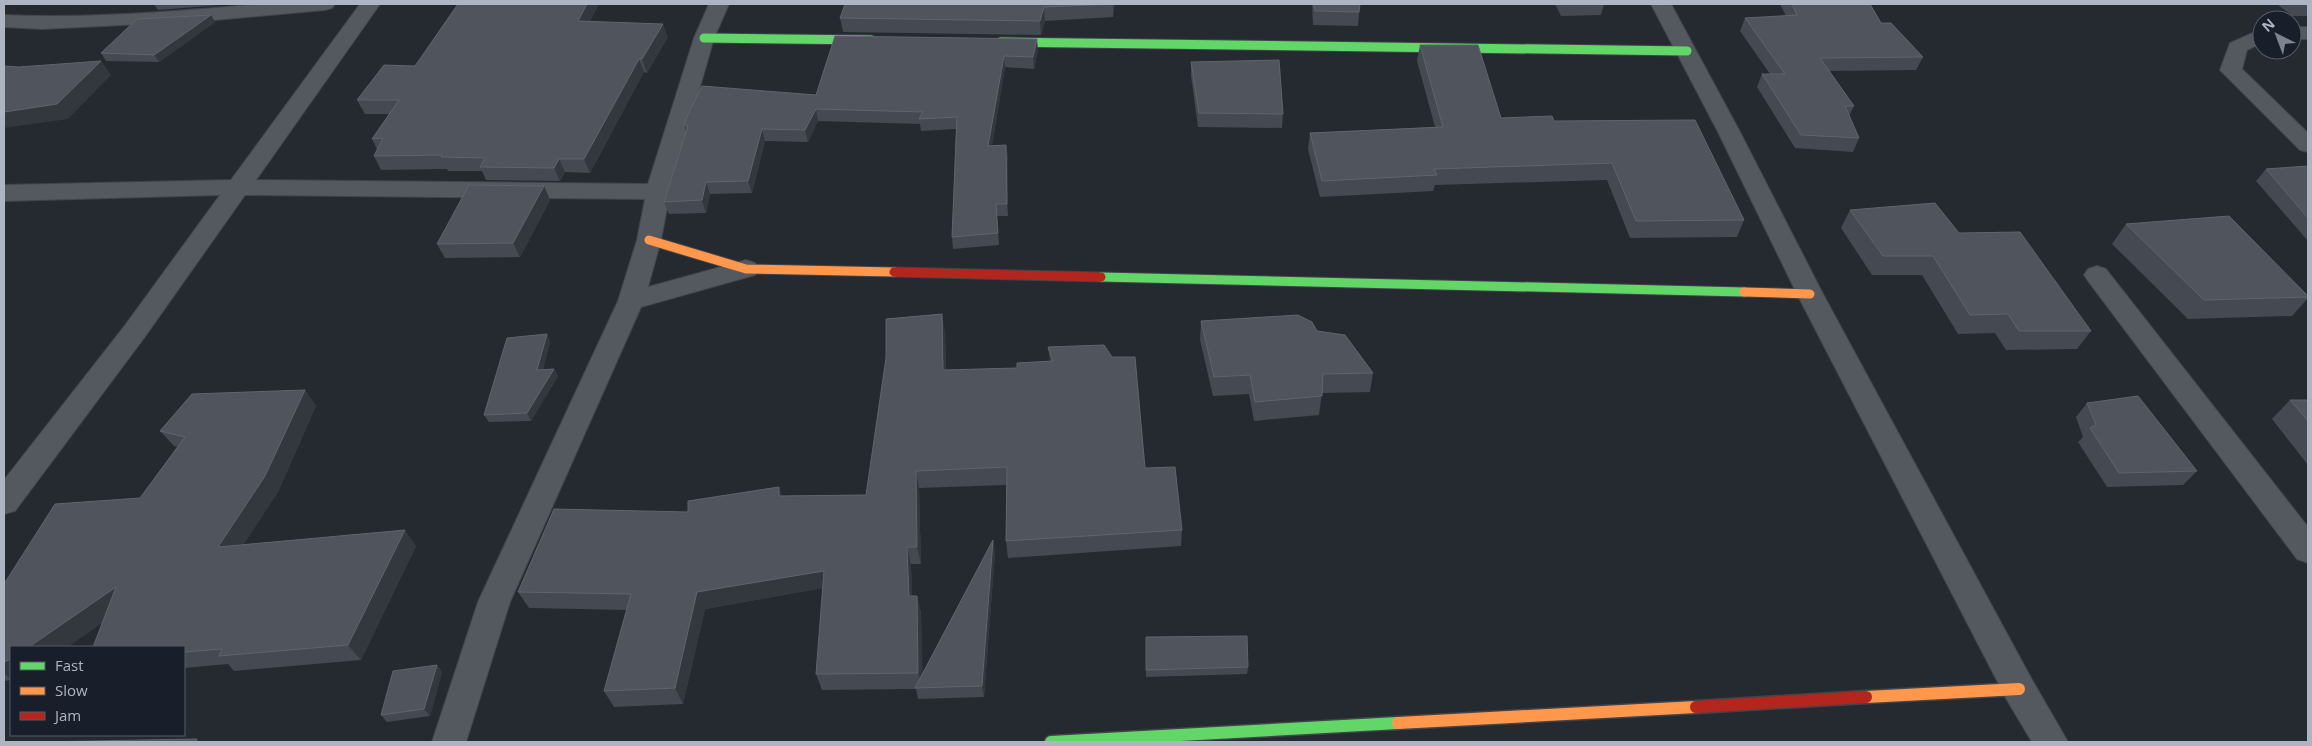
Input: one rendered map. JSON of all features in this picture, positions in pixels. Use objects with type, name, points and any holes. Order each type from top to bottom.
[{"type":"street","points":[[4,20],[52,23],[204,14],[325,4]]},
{"type":"street","points":[[4,502],[136,331],[370,4]]},
{"type":"street","points":[[449,742],[494,602],[631,301],[649,240],[658,192],[704,38],[719,4]]},
{"type":"street","points":[[1661,4],[1687,51],[1810,294],[2019,689],[2051,742]]},
{"type":"street","points":[[704,38],[882,40]]},
{"type":"street","points":[[2252,40],[2237,47],[2231,70],[2308,145]]},
{"type":"street","points":[[992,42],[1687,51]]},
{"type":"street","points":[[4,193],[239,187],[658,192]]},
{"type":"street","points":[[649,240],[746,270],[1810,294]]},
{"type":"street","points":[[631,301],[746,270]]},
{"type":"street","points":[[2097,275],[2308,550]]},
{"type":"street","points":[[1052,742],[2019,689]]},
{"type":"building","points":[[458,4],[587,4],[578,21],[663,24],[642,59],[639,59],[584,159],[559,159],[554,168],[480,167],[485,158],[441,157],[442,155],[374,156],[383,138],[372,139],[399,100],[357,100],[384,65],[415,66]]},
{"type":"building","points":[[845,4],[1113,4],[1044,7],[1040,21],[840,18]]},
{"type":"building","points":[[1314,4],[1360,4],[1359,12],[1315,11]]},
{"type":"building","points":[[1792,4],[1870,4],[1881,23],[1891,23],[1923,57],[1820,58],[1854,106],[1845,106],[1859,138],[1801,135],[1762,74],[1785,74],[1745,18],[1797,15]]},
{"type":"building","points":[[211,15],[154,55],[101,53],[137,19]]},
{"type":"building","points":[[835,36],[1037,39],[1033,57],[1004,56],[988,146],[1006,145],[1007,204],[996,204],[998,233],[952,237],[957,117],[919,119],[923,112],[816,109],[805,130],[762,129],[748,181],[706,182],[702,200],[664,202],[688,126],[684,125],[685,121],[702,86],[816,95]]},
{"type":"building","points":[[1420,45],[1478,45],[1501,118],[1552,116],[1554,121],[1695,120],[1744,220],[1636,221],[1612,163],[1434,169],[1437,175],[1322,181],[1310,133],[1443,127]]},
{"type":"building","points":[[1279,60],[1283,114],[1199,113],[1191,62]]},
{"type":"building","points":[[101,61],[57,104],[4,112],[4,66],[19,67]]},
{"type":"building","points":[[2308,166],[2308,218],[2266,169]]},
{"type":"building","points":[[469,185],[544,186],[513,243],[437,244]]},
{"type":"building","points":[[1935,203],[1959,233],[2020,232],[2091,331],[2019,331],[2008,314],[1970,315],[1933,256],[1883,256],[1850,210]]},
{"type":"building","points":[[2229,216],[2308,297],[2204,300],[2126,224]]},
{"type":"building","points":[[942,314],[943,370],[1017,368],[1017,363],[1053,361],[1048,347],[1104,345],[1112,357],[1135,357],[1145,468],[1175,467],[1182,530],[1006,541],[1007,467],[916,471],[917,547],[907,547],[909,596],[917,596],[918,673],[816,674],[824,571],[697,592],[675,688],[604,691],[631,594],[518,592],[554,509],[688,512],[688,501],[779,487],[779,496],[866,495],[886,358],[886,319]]},
{"type":"building","points":[[1298,315],[1312,322],[1317,331],[1345,335],[1373,373],[1323,374],[1322,396],[1255,402],[1250,375],[1214,377],[1201,321]]},
{"type":"building","points":[[547,334],[537,370],[554,369],[527,413],[484,415],[507,338]]},
{"type":"building","points":[[305,390],[265,476],[218,547],[405,530],[348,645],[219,656],[222,649],[185,652],[185,646],[93,646],[116,587],[30,646],[10,646],[10,659],[4,662],[4,584],[55,504],[140,498],[185,437],[160,431],[192,394]]},
{"type":"building","points":[[2138,396],[2197,471],[2119,473],[2090,428],[2096,425],[2087,403]]},
{"type":"building","points":[[2290,400],[2308,400],[2308,421]]},
{"type":"building","points":[[993,540],[982,686],[915,688]]},
{"type":"building","points":[[1247,636],[1248,667],[1146,670],[1146,637]]},
{"type":"building","points":[[437,665],[424,709],[381,715],[393,671]]},
{"type":"building","points":[[197,739],[195,742],[38,742]]},
{"type":"traffic: fast","points":[[704,38],[871,40]]},
{"type":"traffic: fast","points":[[1001,42],[1687,51]]},
{"type":"traffic: fast","points":[[1101,277],[1744,292]]},
{"type":"traffic: fast","points":[[1051,742],[1398,723]]},
{"type":"traffic: slow","points":[[649,240],[746,269],[894,272]]},
{"type":"traffic: slow","points":[[1744,292],[1810,294]]},
{"type":"traffic: slow","points":[[1866,697],[2019,689]]},
{"type":"traffic: slow","points":[[1398,723],[1696,707]]},
{"type":"traffic: jam","points":[[894,272],[1101,277]]},
{"type":"traffic: jam","points":[[1696,707],[1866,697]]}]
